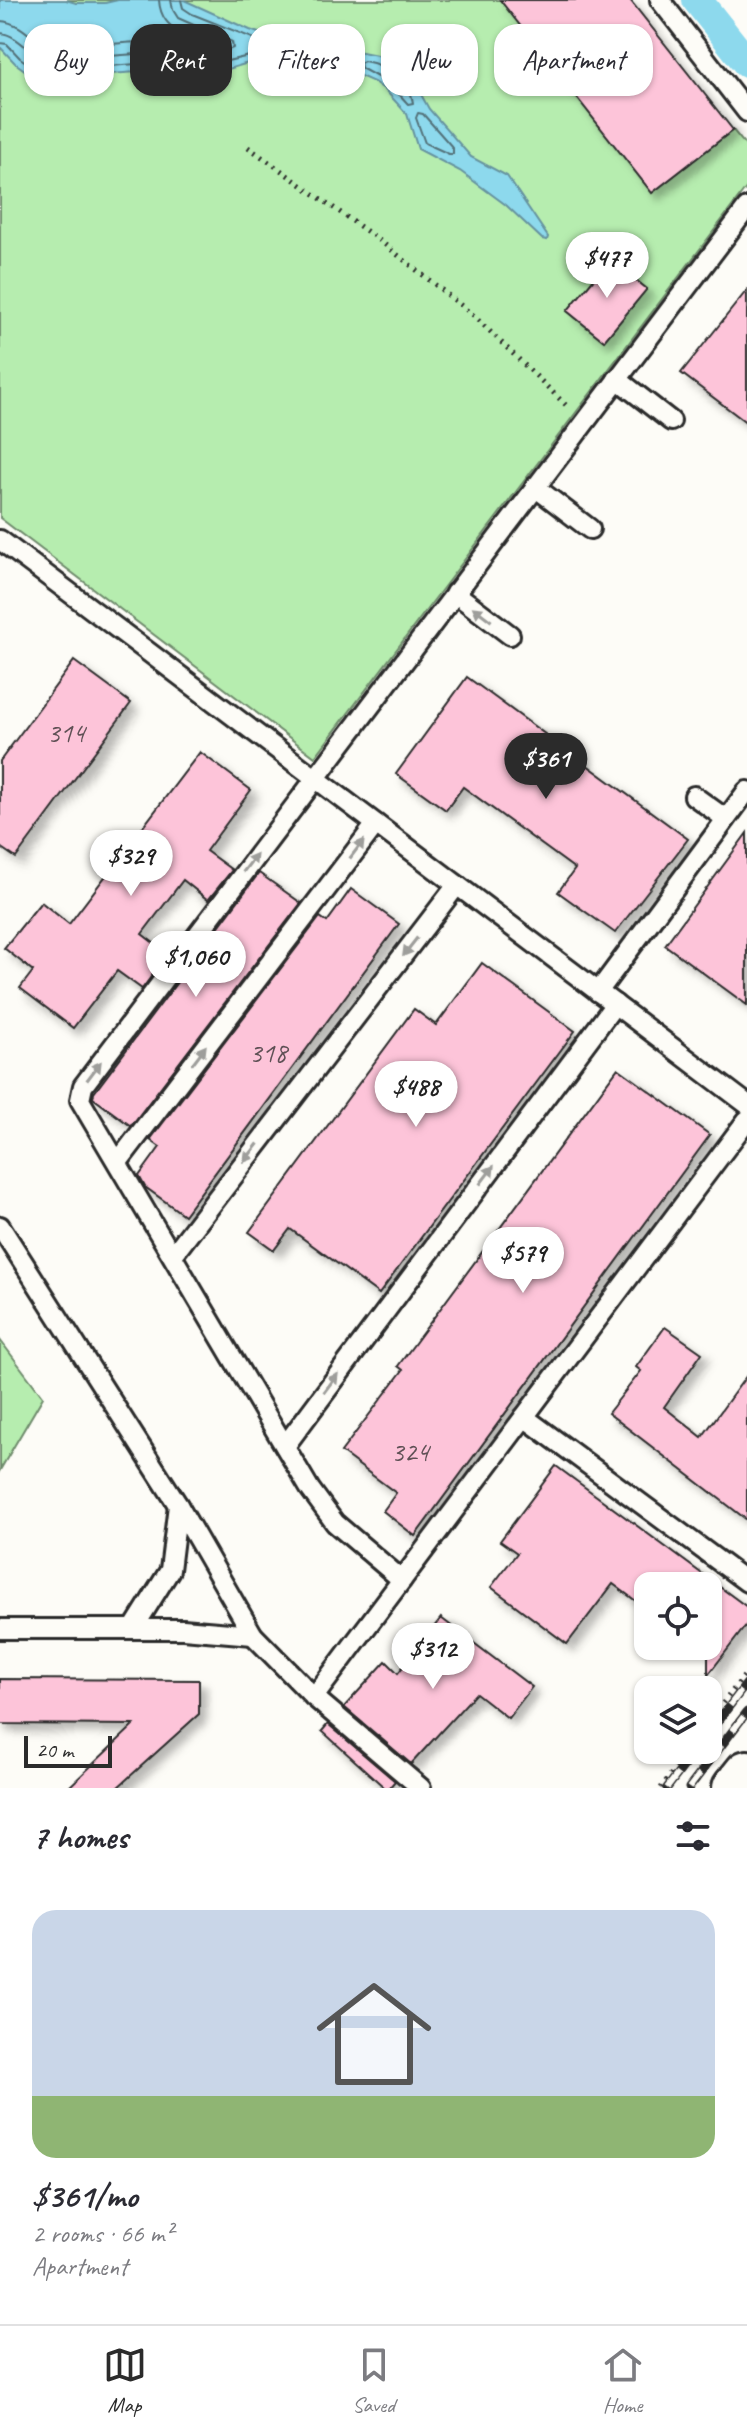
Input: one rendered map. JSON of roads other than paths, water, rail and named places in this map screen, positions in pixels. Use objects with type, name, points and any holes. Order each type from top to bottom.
[{"type":"main road","points":[[735,1788],[747,1773]]},
{"type":"lane","points":[[660,0],[747,112]]},
{"type":"lane","points":[[402,1580],[327,1514],[80,1100],[83,1086],[747,208]]},
{"type":"lane","points":[[617,379],[671,421]]},
{"type":"lane","points":[[535,487],[590,529]]},
{"type":"lane","points":[[0,540],[747,1104]]},
{"type":"lane","points":[[455,593],[510,635]]},
{"type":"lane","points":[[598,992],[747,791]]},
{"type":"lane","points":[[694,796],[726,819]]},
{"type":"lane","points":[[118,1162],[376,824]]},
{"type":"lane","points":[[173,1255],[457,885]]},
{"type":"lane","points":[[285,1446],[615,1004]]},
{"type":"lane","points":[[314,1697],[747,1120]]},
{"type":"lane","points":[[0,1226],[178,1505],[253,1635],[314,1697],[421,1788]]},
{"type":"lane","points":[[524,1417],[747,1582]]},
{"type":"lane","points":[[133,1629],[170,1570],[178,1505]]},
{"type":"lane","points":[[0,1629],[183,1629],[253,1635]]},
{"type":"water","points":[[0,0],[105,3],[118,0],[184,0],[248,29],[248,63],[232,68],[232,24],[130,24],[130,73],[114,74],[114,24],[24,24],[24,69],[0,47]]},
{"type":"water","points":[[365,53],[381,56],[381,87],[365,78]]},
{"type":"water","points":[[390,96],[422,96],[429,109],[471,157],[507,176],[548,237],[547,240],[460,171],[418,149],[407,114]]},
{"type":"waterway","points":[[697,0],[747,63]]},
{"type":"railway","points":[[722,1716],[747,1683]]},
{"type":"railway","points":[[689,1788],[747,1712]]},
{"type":"railway","points":[[667,1788],[685,1764]]}]
